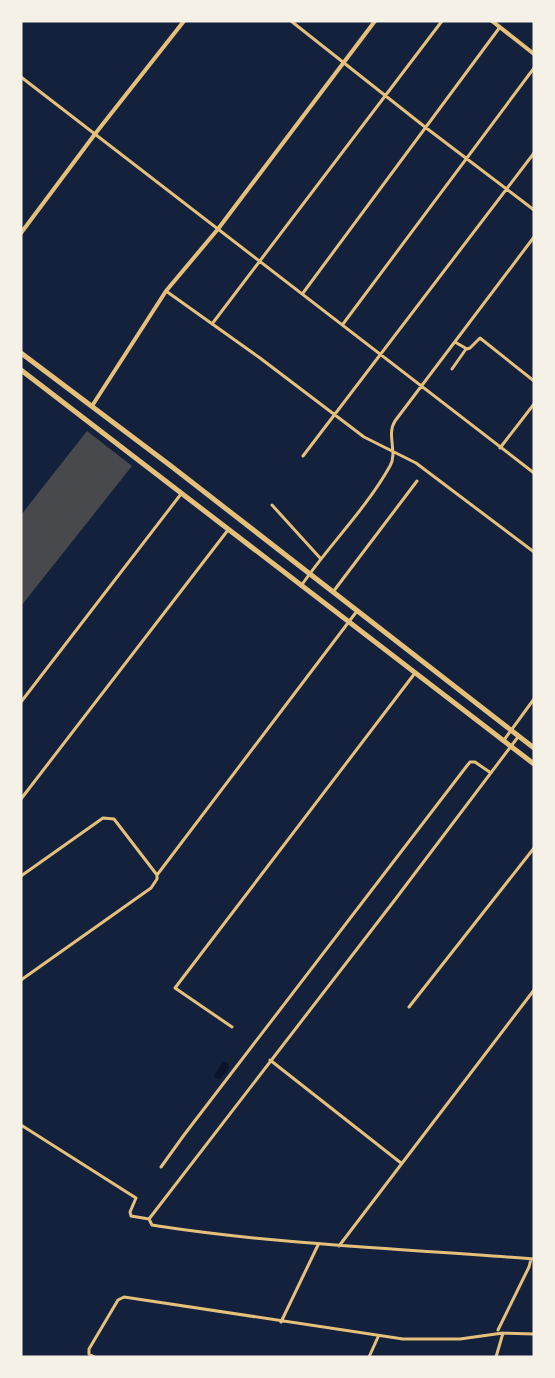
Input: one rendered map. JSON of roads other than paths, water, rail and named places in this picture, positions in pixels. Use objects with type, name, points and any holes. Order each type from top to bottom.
[{"type":"highway","points":[[21,353],[534,748]]},
{"type":"highway","points":[[21,370],[534,764]]},
{"type":"street","points":[[21,233],[184,21]]},
{"type":"street","points":[[291,21],[534,210]]},
{"type":"street","points":[[91,406],[166,291],[218,229],[375,21]]},
{"type":"street","points":[[212,324],[442,21]]},
{"type":"street","points":[[492,21],[534,54]]},
{"type":"street","points":[[303,293],[500,27]]},
{"type":"street","points":[[342,324],[534,68]]},
{"type":"street","points":[[21,77],[534,473]]},
{"type":"street","points":[[303,456],[534,153]]},
{"type":"street","points":[[301,586],[391,465],[392,426],[534,237]]},
{"type":"street","points":[[166,291],[296,384],[369,440],[416,463],[534,552]]},
{"type":"street","points":[[452,369],[467,349],[480,338],[534,381]]},
{"type":"street","points":[[455,342],[467,349]]},
{"type":"street","points":[[500,448],[534,404]]},
{"type":"street","points":[[333,592],[417,481]]},
{"type":"street","points":[[21,702],[182,492]]},
{"type":"street","points":[[272,505],[321,559]]},
{"type":"street","points":[[21,799],[229,529]]},
{"type":"street","points":[[21,980],[151,888],[157,875],[357,611]]},
{"type":"street","points":[[232,1027],[175,988],[415,673]]},
{"type":"street","points":[[504,740],[534,699]]},
{"type":"street","points":[[149,1219],[518,737]]},
{"type":"street","points":[[161,1167],[470,762],[475,762],[491,773]]},
{"type":"street","points":[[21,876],[103,818],[108,817],[114,819],[157,875]]},
{"type":"street","points":[[409,1007],[534,848]]},
{"type":"street","points":[[338,1247],[534,990]]},
{"type":"street","points":[[270,1060],[401,1163]]},
{"type":"street","points":[[21,1125],[136,1198],[130,1212],[131,1216],[149,1219],[158,1227],[338,1247],[532,1259],[498,1330]]},
{"type":"street","points":[[281,1322],[318,1244]]},
{"type":"street","points":[[94,1357],[89,1354],[89,1349],[118,1300],[124,1297],[378,1337],[460,1339],[503,1333],[534,1334]]},
{"type":"street","points":[[496,1357],[503,1333]]},
{"type":"street","points":[[369,1357],[378,1337]]},
{"type":"water","points":[[223,1061],[228,1063],[229,1068],[220,1079],[217,1079],[214,1076]]}]
